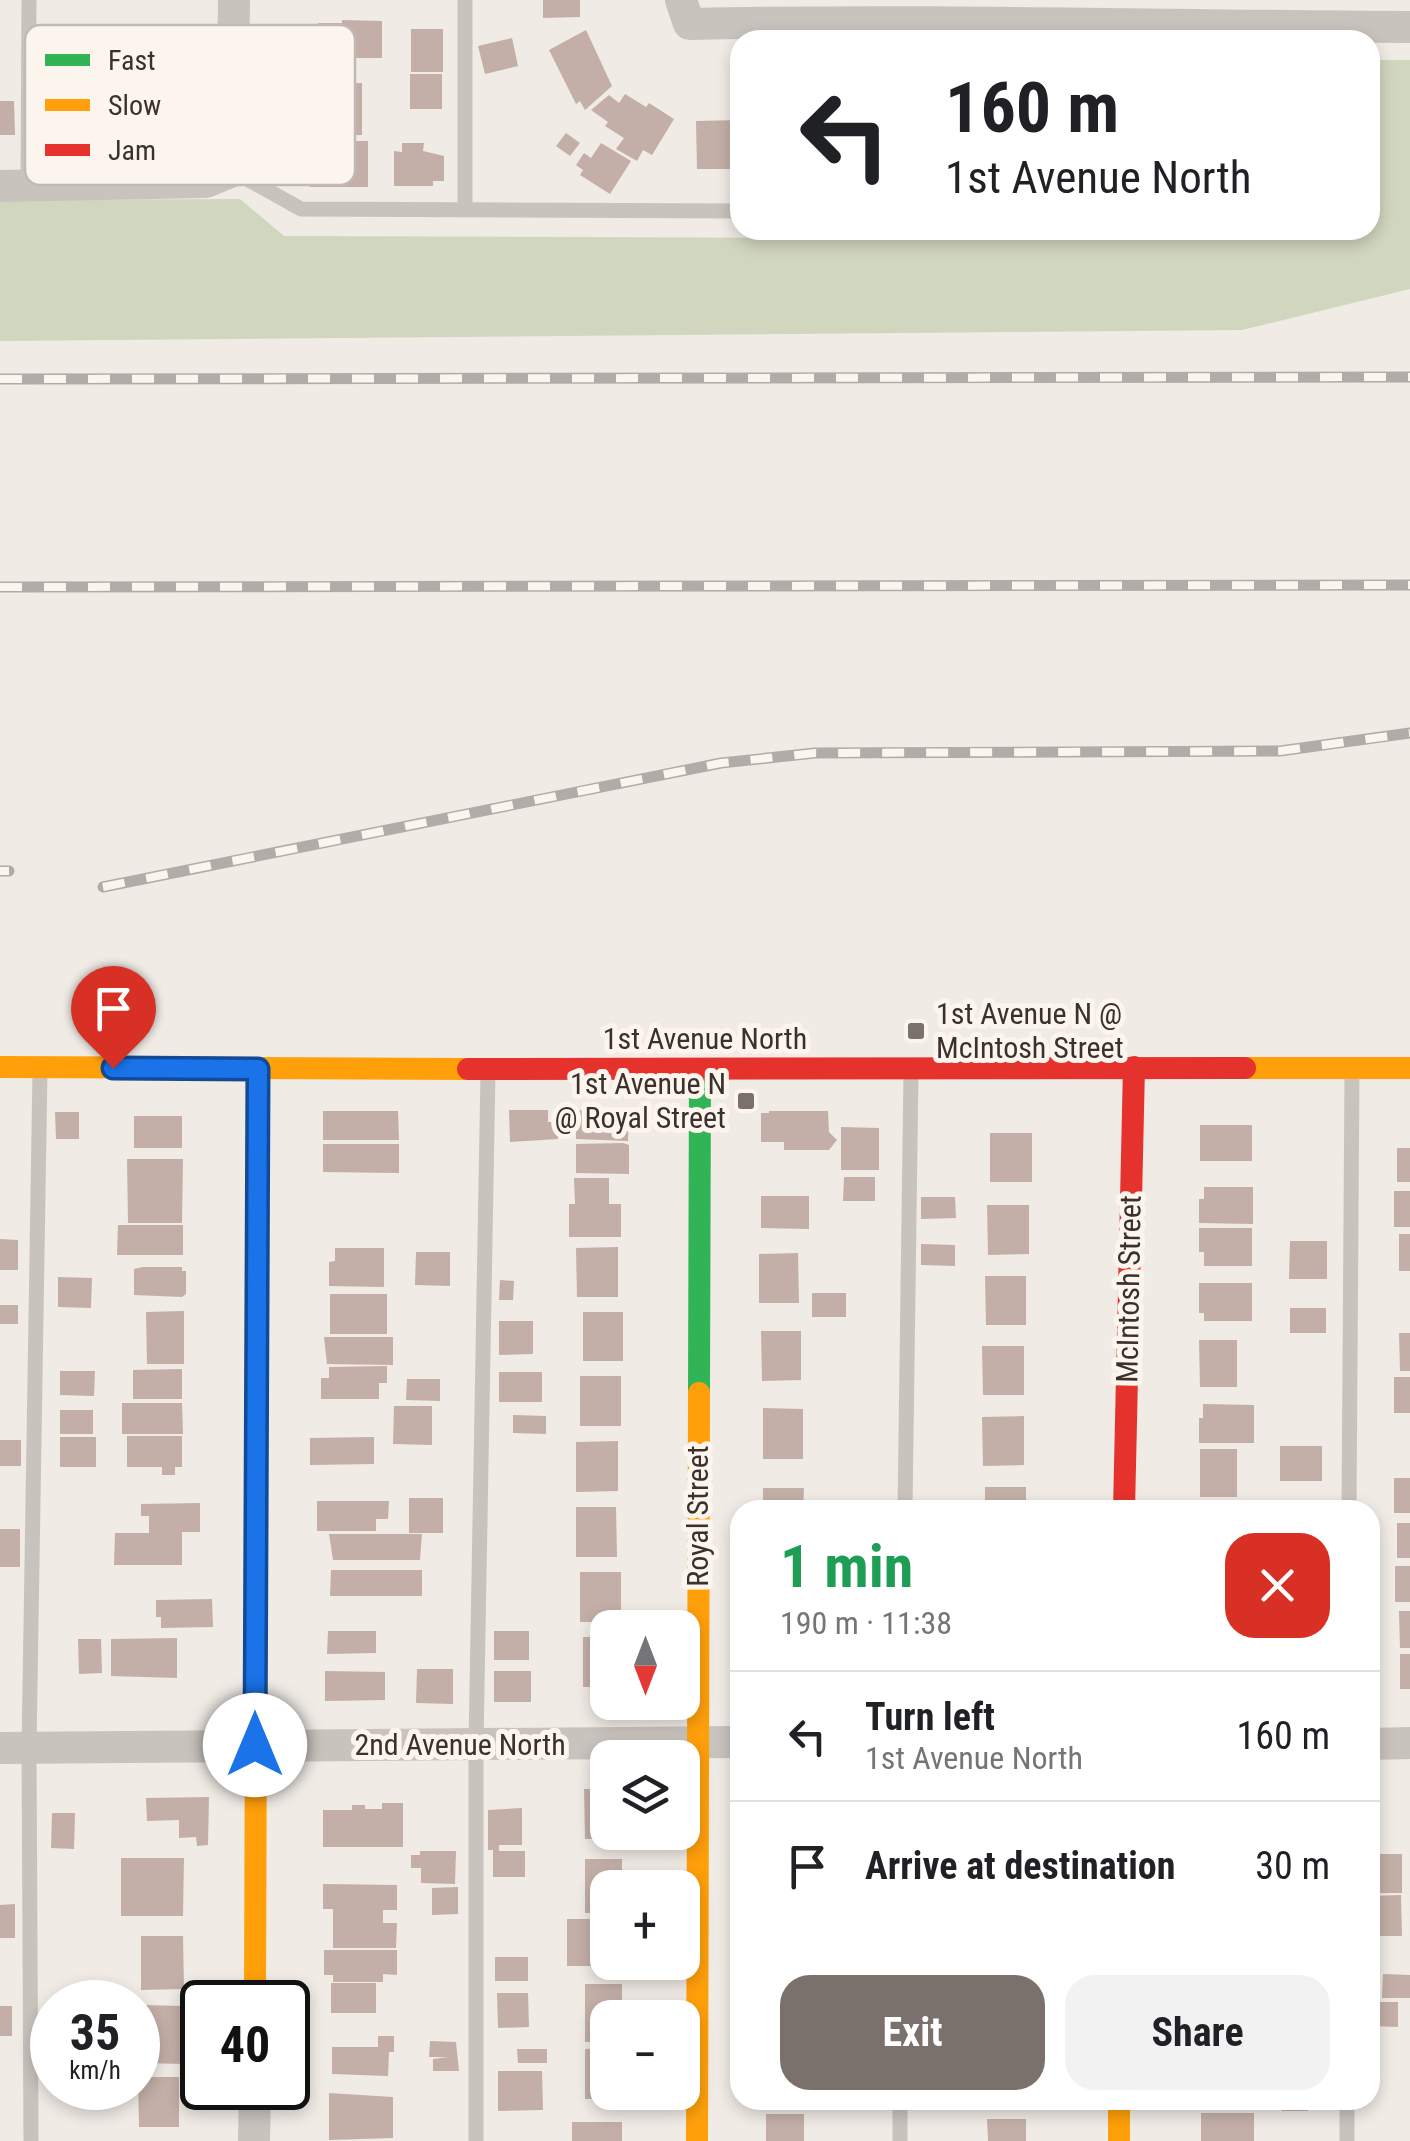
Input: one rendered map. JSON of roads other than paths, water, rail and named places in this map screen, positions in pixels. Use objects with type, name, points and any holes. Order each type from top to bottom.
[{"type":"street","points":[[234,0],[234,25]]},
{"type":"street","points":[[681,0],[690,24],[902,10],[1118,22],[1410,26]]},
{"type":"street","points":[[14,186],[62,185]]},
{"type":"street","name":"1st Avenue North","points":[[0,1067],[1410,1068]]},
{"type":"street","name":"McIntosh Street","points":[[1124,1500],[1134,1068]]},
{"type":"street","points":[[254,1980],[258,1069]]},
{"type":"street","name":"Royal Street","points":[[697,1740],[700,1070]]},
{"type":"street","name":"2nd Avenue North","points":[[700,1742],[730,1742]]},
{"type":"street","points":[[1380,1744],[1410,1743]]},
{"type":"street","name":"2nd Avenue North","points":[[15,1748],[590,1744]]},
{"type":"street","name":"Royal Street","points":[[697,1850],[698,2141]]},
{"type":"street","points":[[254,2110],[254,2141]]},
{"type":"street","points":[[1119,2110],[1120,2141]]},
{"type":"lane","points":[[27,25],[29,0]]},
{"type":"lane","points":[[465,0],[465,209]]},
{"type":"lane","points":[[14,186],[25,50]]},
{"type":"lane","points":[[265,185],[302,209],[730,210]]},
{"type":"lane","points":[[31,2141],[15,1748],[40,1067]]},
{"type":"lane","points":[[476,2141],[476,1746],[488,1068]]},
{"type":"lane","points":[[905,1500],[911,1068]]},
{"type":"lane","points":[[1349,1500],[1352,1068]]},
{"type":"lane","points":[[900,2110],[900,2141]]},
{"type":"lane","points":[[1347,2110],[1347,2141]]},
{"type":"railway","points":[[0,379],[1410,377]]},
{"type":"railway","points":[[0,587],[1410,585]]},
{"type":"railway","points":[[103,887],[721,763],[815,753],[1280,751],[1410,733]]},
{"type":"railway","points":[[0,871],[9,871]]},
{"type":"place","name":"1st Avenue N @ McIntosh Street","points":[[916,1031]]},
{"type":"place","name":"1st Avenue N @ Royal Street","points":[[746,1101]]}]
